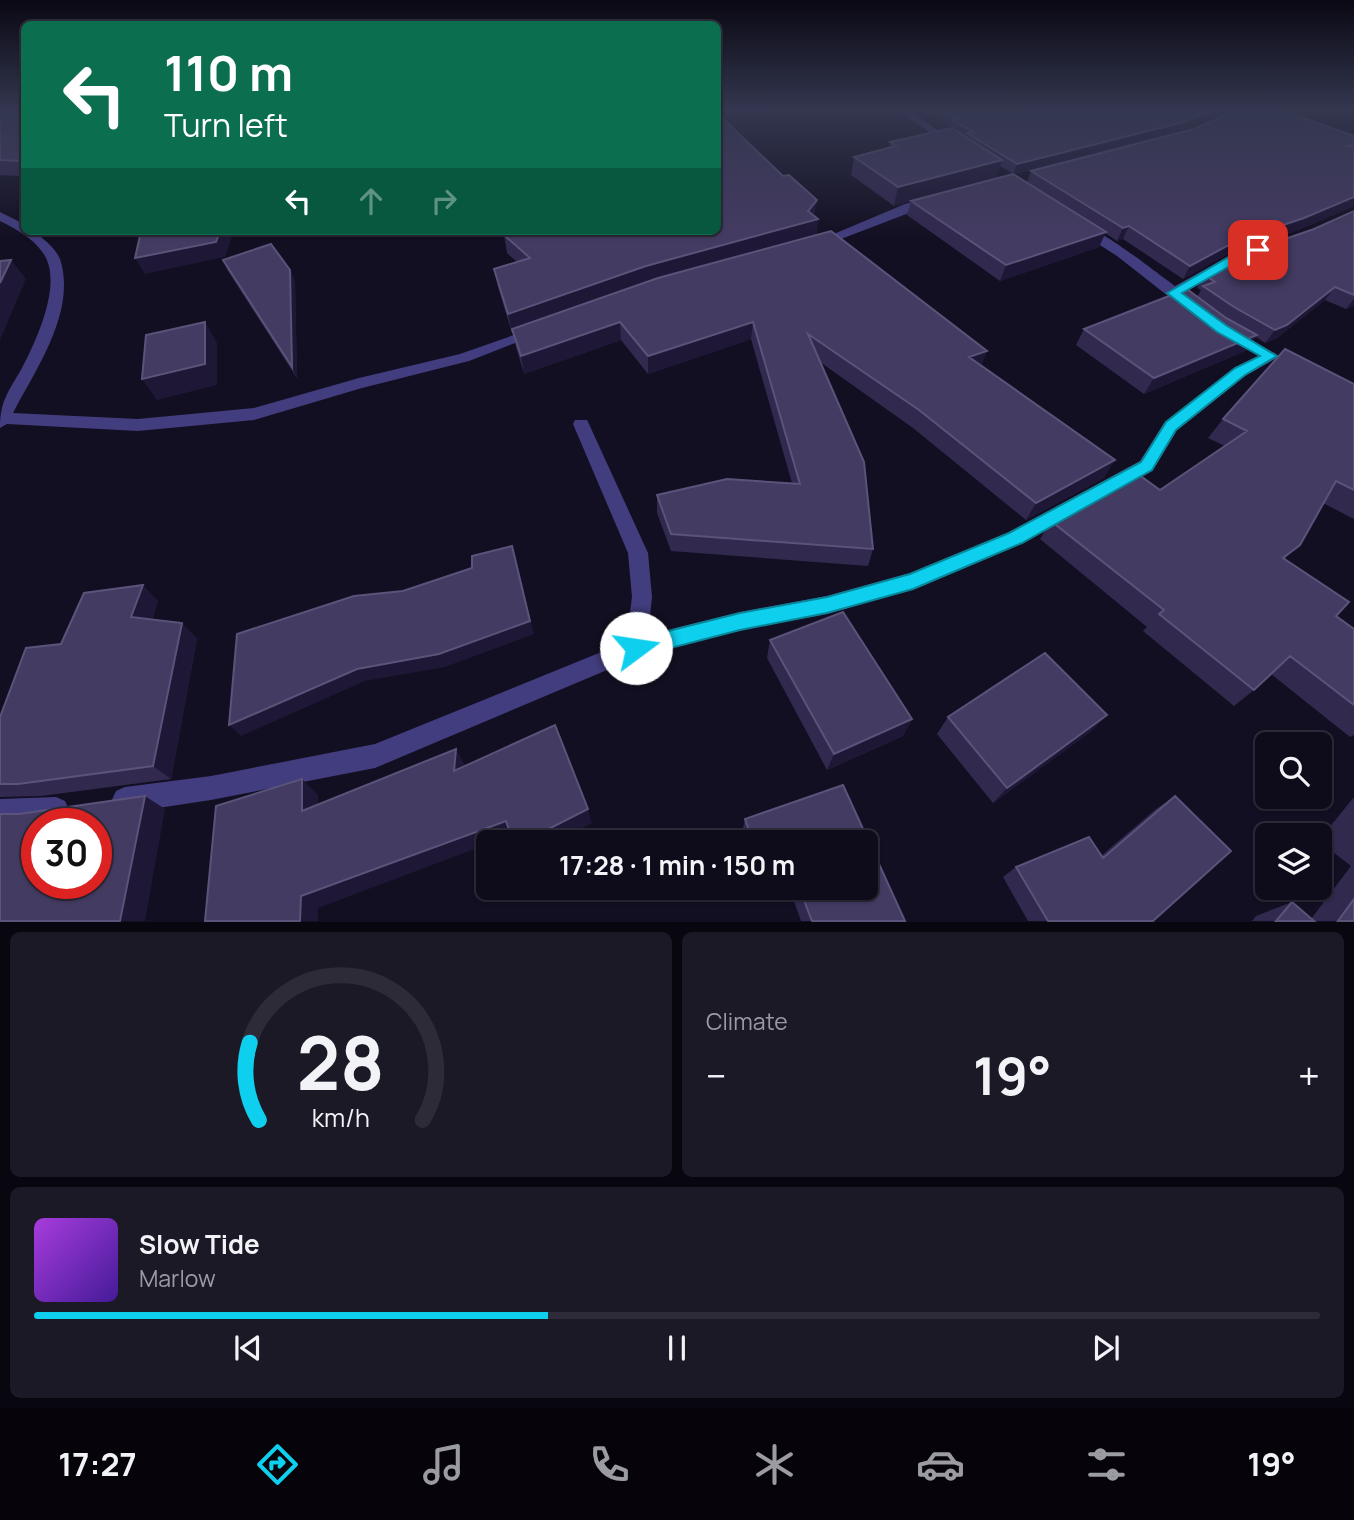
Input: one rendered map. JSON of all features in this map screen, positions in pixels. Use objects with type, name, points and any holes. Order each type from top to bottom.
[{"type":"street","points":[[965,152],[969,155]]},
{"type":"street","points":[[799,248],[834,239],[909,207],[947,197]]},
{"type":"street","points":[[0,216],[21,227]]},
{"type":"street","points":[[1066,218],[1122,253],[1202,314]]},
{"type":"street","points":[[31,235],[53,256],[58,288],[48,325],[1,420],[138,425],[254,414],[359,383],[464,358],[553,326]]},
{"type":"street","points":[[1173,293],[1236,258],[1275,244]]},
{"type":"street","points":[[107,802],[211,788],[376,756],[636,648],[740,621],[827,605],[913,581],[1016,538],[1146,466],[1171,426],[1240,372],[1270,356]]},
{"type":"street","points":[[581,424],[638,553],[642,597],[636,648]]},
{"type":"street","points":[[0,812],[41,812],[80,806]]},
{"type":"building","points":[[0,152],[21,152],[21,161],[0,160]]},
{"type":"building","points":[[721,152],[758,152],[783,176],[789,175],[817,200],[808,211],[818,219],[646,266],[508,314],[494,269],[530,258],[504,235],[721,235]]},
{"type":"building","points":[[873,152],[990,152],[1002,160],[898,187],[854,157]]},
{"type":"building","points":[[998,152],[1065,152],[1017,164]]},
{"type":"building","points":[[1105,152],[1354,152],[1354,197],[1304,218],[1238,240],[1190,266],[1129,226],[1123,228],[1031,171]]},
{"type":"building","points":[[1013,174],[1106,232],[1006,265],[911,201]]},
{"type":"building","points":[[1354,211],[1354,295],[1335,287],[1287,325],[1275,330],[1203,286],[1215,282],[1205,275],[1250,251],[1314,229]]},
{"type":"building","points":[[831,231],[987,351],[969,357],[1115,460],[1036,503],[919,410],[808,334],[864,462],[873,549],[671,534],[657,495],[727,479],[800,484],[753,322],[648,356],[620,322],[521,356],[512,329],[658,278]]},
{"type":"building","points":[[140,235],[219,235],[216,242],[135,258]]},
{"type":"building","points":[[271,244],[290,270],[292,367],[223,260]]},
{"type":"building","points":[[11,260],[0,283],[0,261]]},
{"type":"building","points":[[1187,289],[1226,318],[1257,335],[1154,378],[1084,329]]},
{"type":"building","points":[[205,322],[205,364],[142,379],[146,335]]},
{"type":"building","points":[[1285,349],[1354,384],[1354,490],[1336,481],[1300,545],[1283,558],[1349,602],[1336,616],[1354,629],[1354,705],[1290,656],[1254,690],[1159,614],[1164,610],[1051,521],[1135,472],[1160,490],[1247,431],[1223,419]]},
{"type":"building","points":[[512,546],[530,621],[439,654],[357,669],[229,725],[237,634],[354,596],[403,591],[472,568],[472,556]]},
{"type":"building","points":[[143,585],[131,617],[182,623],[153,766],[18,784],[0,784],[0,717],[26,648],[61,644],[84,593]]},
{"type":"building","points":[[843,612],[912,719],[834,754],[770,640]]},
{"type":"building","points":[[1045,653],[1107,715],[1007,788],[948,717]]},
{"type":"building","points":[[555,725],[588,809],[547,830],[509,830],[506,821],[476,830],[301,896],[300,921],[205,921],[216,806],[302,779],[302,811],[456,749],[454,771]]},
{"type":"building","points":[[843,785],[864,830],[749,830],[745,819]]},
{"type":"building","points":[[145,796],[120,921],[0,921],[0,814],[21,814],[21,899],[112,899],[112,808],[61,808]]},
{"type":"building","points":[[1175,796],[1231,851],[1153,921],[1048,921],[1016,867],[1089,837],[1103,858]]},
{"type":"building","points":[[878,862],[905,921],[812,921],[804,900],[878,900]]},
{"type":"building","points":[[1354,899],[1354,921],[1338,921]]},
{"type":"building","points":[[1292,902],[1314,921],[1276,921]]},
{"type":"route","points":[[636,648],[740,621],[827,605],[913,581],[1016,538],[1146,466],[1171,426],[1240,372],[1270,356],[1222,329],[1173,293],[1236,258],[1258,250]]}]
